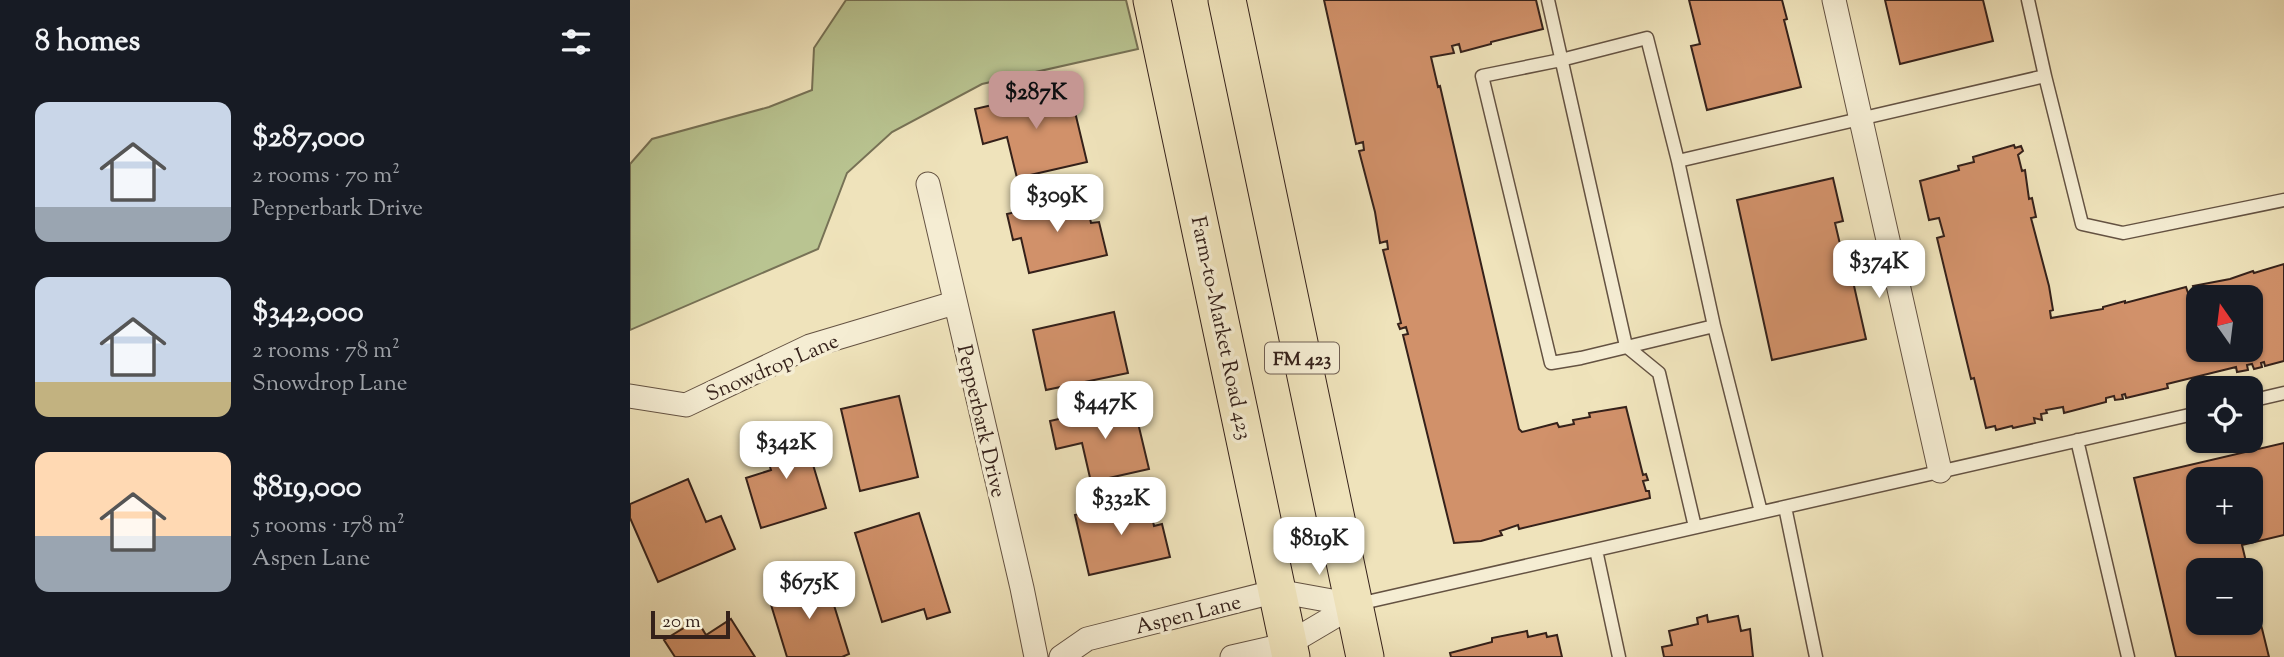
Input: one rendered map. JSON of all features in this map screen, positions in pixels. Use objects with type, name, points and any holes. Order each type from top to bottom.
[{"type":"main road","name":"Farm-to-Market Road 423","points":[[1152,0],[1289,650]]},
{"type":"main road","name":"FM 423","points":[[1227,0],[1365,657]]},
{"type":"street","points":[[1834,0],[1940,471]]},
{"type":"street","name":"Pepperbark Drive","points":[[928,184],[1036,657]]},
{"type":"street","name":"Snowdrop Lane","points":[[630,396],[686,405],[810,346],[954,303]]},
{"type":"street","name":"Aspen Lane","points":[[1061,657],[1087,639],[1277,591],[1354,605]]},
{"type":"street","points":[[1233,657],[1289,650],[1354,605]]},
{"type":"lane","points":[[1548,0],[1626,346],[1659,373],[1695,527]]},
{"type":"lane","points":[[2028,0],[2082,224],[2123,233],[2284,200]]},
{"type":"lane","points":[[1714,326],[1551,363],[1482,76],[1561,60],[1647,38],[1678,161],[1714,326],[1761,512]]},
{"type":"lane","points":[[1678,161],[2045,76]]},
{"type":"lane","points":[[2263,398],[2284,393]]},
{"type":"lane","points":[[1354,605],[2186,415]]},
{"type":"lane","points":[[2077,440],[2128,657]]},
{"type":"lane","points":[[1786,507],[1816,657]]},
{"type":"lane","points":[[1596,550],[1619,657]]},
{"type":"green space","points":[[846,0],[1126,0],[1138,49],[982,84],[892,132],[847,173],[818,249],[630,330],[630,164],[652,139],[769,107],[812,90],[814,48]]},
{"type":"building","points":[[1324,0],[1536,0],[1543,29],[1461,52],[1459,44],[1452,46],[1454,53],[1431,57],[1519,429],[1522,432],[1557,423],[1559,427],[1574,424],[1573,420],[1590,417],[1589,413],[1626,407],[1643,475],[1646,474],[1648,480],[1643,481],[1650,498],[1519,529],[1518,525],[1500,531],[1502,535],[1481,541],[1454,543],[1403,335],[1408,334],[1406,327],[1400,329],[1398,324],[1401,323],[1383,250],[1388,249],[1387,241],[1380,243],[1359,151],[1364,150],[1363,142],[1356,144]]},
{"type":"building","points":[[1689,0],[1782,0],[1787,19],[1784,20],[1801,87],[1707,110],[1691,46],[1700,44]]},
{"type":"building","points":[[1885,0],[1983,0],[1993,41],[1900,64]]},
{"type":"building","points":[[1069,87],[1087,162],[1017,178],[1007,137],[983,144],[975,109]]},
{"type":"building","points":[[2014,145],[2015,148],[2021,146],[2023,151],[2018,155],[2022,171],[2025,170],[2029,199],[2032,198],[2036,217],[2031,218],[2049,286],[2053,310],[2050,311],[2051,318],[2103,309],[2186,287],[2186,362],[2263,362],[2263,285],[2198,285],[2284,264],[2284,361],[2265,366],[2264,362],[2261,363],[2262,367],[2254,369],[2252,364],[2247,365],[2248,370],[2237,372],[2236,367],[2199,376],[2186,376],[2186,379],[2167,384],[2168,388],[2126,398],[2125,394],[2122,395],[2123,399],[2115,400],[2114,396],[2106,398],[2106,402],[2064,413],[2063,407],[2046,410],[2047,413],[2041,414],[2042,420],[2034,418],[2035,423],[1996,430],[1995,426],[1986,428],[1974,378],[1971,379],[1937,238],[1944,236],[1939,218],[1929,220],[1920,181],[1959,170],[1958,166],[1974,162],[1973,157]]},
{"type":"building","points":[[1833,178],[1843,221],[1835,223],[1848,278],[1852,277],[1866,339],[1772,360],[1737,200]]},
{"type":"building","points":[[1085,196],[1091,223],[1099,222],[1107,255],[1029,273],[1021,238],[1013,240],[1007,214]]},
{"type":"building","points":[[1114,312],[1128,373],[1046,390],[1033,330]]},
{"type":"building","points":[[899,396],[918,477],[860,491],[841,409]]},
{"type":"building","points":[[1133,402],[1149,469],[1091,482],[1082,443],[1056,449],[1050,421]]},
{"type":"building","points":[[802,428],[826,508],[761,528],[746,478],[771,470],[762,441]]},
{"type":"building","points":[[2284,443],[2284,535],[2263,540],[2263,467],[2186,467],[2186,544],[2246,544],[2242,545],[2245,558],[2186,558],[2186,635],[2263,635],[2263,633],[2269,657],[2176,657],[2134,478],[2241,453],[2263,453],[2263,448]]},
{"type":"building","points":[[688,479],[706,522],[721,516],[735,549],[658,582],[630,518],[630,504]]},
{"type":"building","points":[[1148,498],[1154,526],[1162,524],[1170,557],[1089,575],[1075,515]]},
{"type":"building","points":[[919,513],[950,612],[927,619],[924,609],[882,622],[855,533]]},
{"type":"building","points":[[825,576],[849,654],[842,657],[787,657],[768,595]]},
{"type":"building","points":[[1707,615],[1708,622],[1738,616],[1741,631],[1750,629],[1753,657],[1664,657],[1662,647],[1672,645],[1669,631],[1698,624],[1697,618]]},
{"type":"building","points":[[731,619],[755,657],[675,657],[664,640],[697,620],[706,635]]},
{"type":"building","points":[[1527,631],[1528,637],[1546,633],[1547,637],[1557,635],[1562,657],[1451,657],[1450,653],[1492,642],[1492,638]]}]
